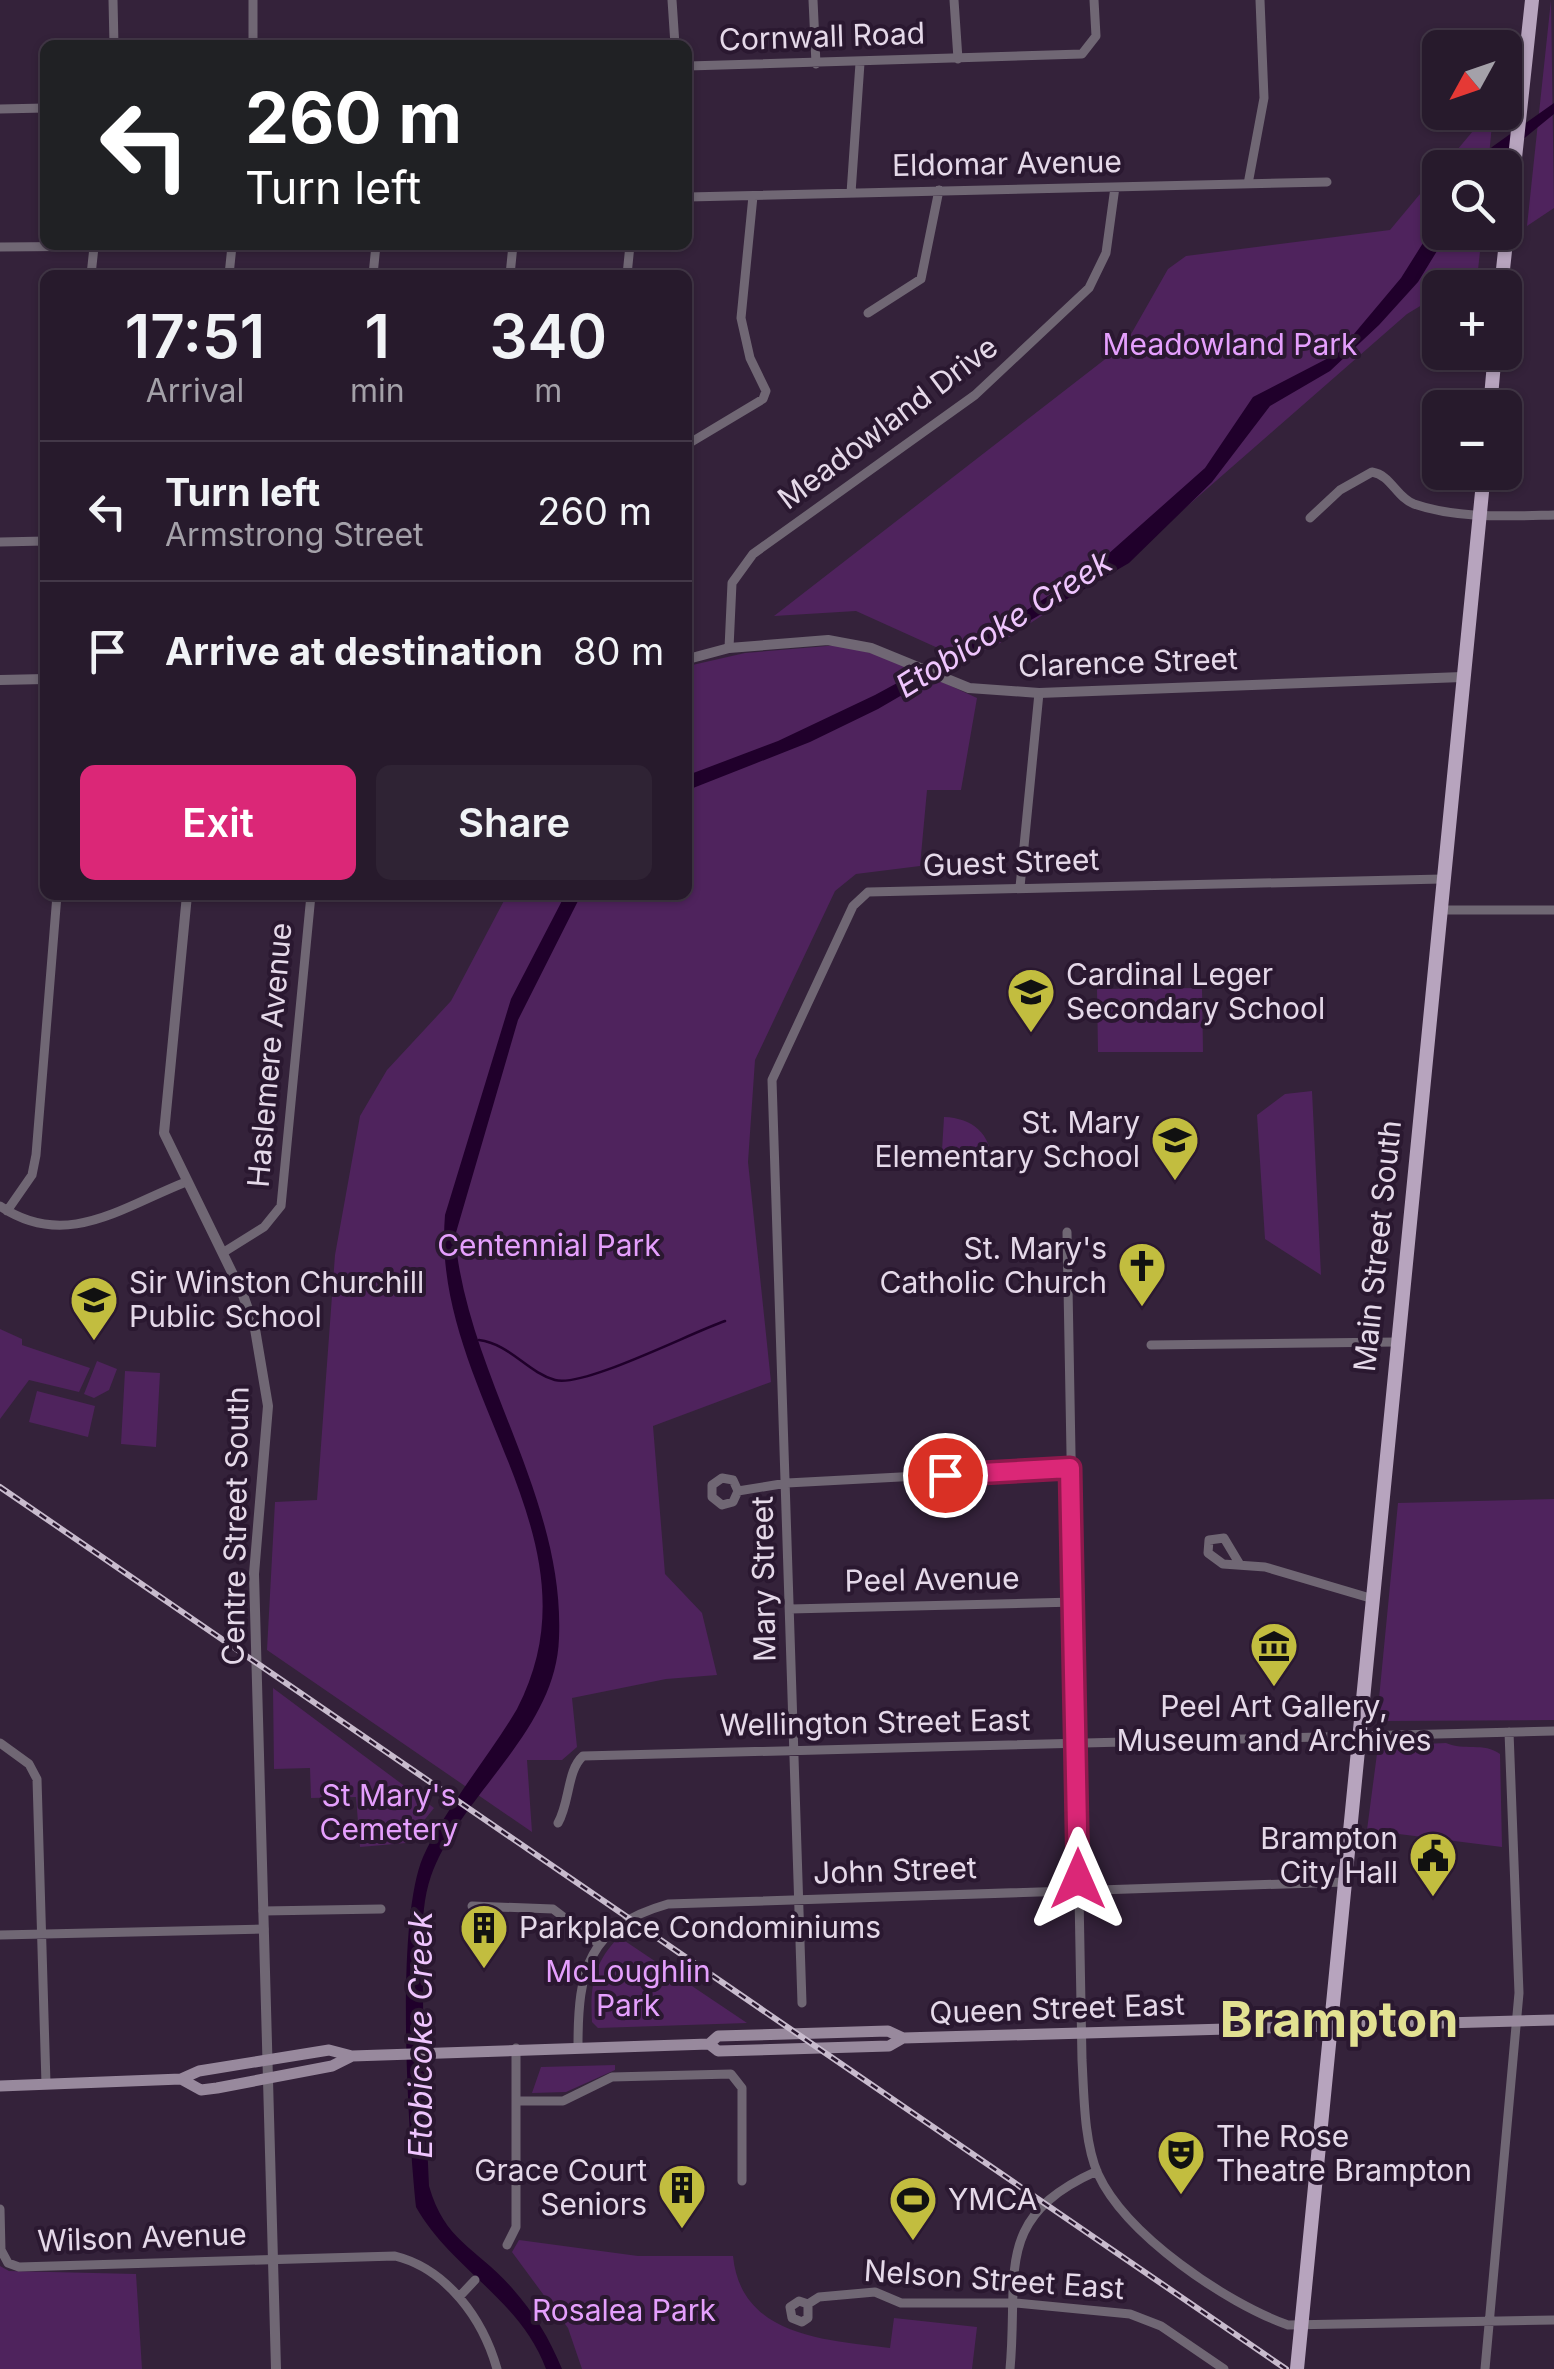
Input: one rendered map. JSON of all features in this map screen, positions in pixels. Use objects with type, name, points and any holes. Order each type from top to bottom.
[{"type":"main road","points":[[1503,270],[1532,0]]},
{"type":"main road","name":"Main Street South","points":[[1297,2369],[1356,1735],[1482,490]]},
{"type":"main road","name":"Queen Street East","points":[[0,2086],[181,2079],[199,2071],[329,2050],[352,2056],[710,2044],[718,2036],[888,2031],[903,2038],[1554,2020]]},
{"type":"main road","name":"Queen Street East","points":[[181,2079],[201,2090],[332,2066],[352,2056]]},
{"type":"street","points":[[113,0],[114,40]]},
{"type":"street","points":[[252,0],[253,40]]},
{"type":"street","points":[[672,0],[675,40]]},
{"type":"street","points":[[814,0],[816,64]]},
{"type":"street","points":[[954,0],[958,59]]},
{"type":"street","name":"Cornwall Road","points":[[692,66],[1082,54],[1096,36],[1094,0]]},
{"type":"street","points":[[1248,184],[1264,98],[1260,0]]},
{"type":"street","points":[[850,193],[860,63]]},
{"type":"street","points":[[0,109],[40,108]]},
{"type":"street","name":"Eldomar Avenue","points":[[692,196],[1328,182]]},
{"type":"street","name":"Meadowland Drive","points":[[728,648],[732,582],[753,554],[976,395],[1089,288],[1106,252],[1116,187]]},
{"type":"street","points":[[868,313],[921,279],[939,190]]},
{"type":"street","points":[[692,442],[763,399],[766,391],[750,358],[741,318],[754,196]]},
{"type":"street","points":[[0,248],[40,248]]},
{"type":"street","points":[[1310,518],[1340,490],[1372,472],[1382,474],[1409,502],[1480,514],[1554,515]]},
{"type":"street","points":[[0,542],[40,541]]},
{"type":"street","name":"Clarence Street","points":[[692,658],[728,648],[828,640],[911,662],[949,682],[992,691],[1039,693],[1462,677]]},
{"type":"street","points":[[0,680],[40,679]]},
{"type":"street","points":[[1020,887],[1039,693]]},
{"type":"street","name":"Guest Street","points":[[775,1154],[772,1080],[857,901],[868,892],[1442,879]]},
{"type":"street","points":[[57,900],[36,1155],[32,1174],[3,1208],[46,1224],[92,1224],[186,1182]]},
{"type":"street","name":"Centre Street South","points":[[186,900],[164,1133],[224,1252],[255,1329],[268,1406],[254,1574],[276,2369]]},
{"type":"street","name":"Haslemere Avenue","points":[[224,1252],[264,1227],[281,1206],[311,900]]},
{"type":"street","points":[[1439,910],[1554,910]]},
{"type":"street","name":"Mary Street","points":[[775,1154],[802,2003]]},
{"type":"street","points":[[1066,1232],[1082,2033],[1084,2089],[1096,2171],[1125,2215],[1206,2280],[1265,2316],[1302,2326],[1554,2320]]},
{"type":"street","points":[[1152,1345],[1397,1342]]},
{"type":"street","points":[[738,1491],[786,1483],[1070,1468]]},
{"type":"street","points":[[1239,1562],[1370,1598]]},
{"type":"street","name":"Peel Avenue","points":[[790,1609],[1075,1602]]},
{"type":"street","name":"Wellington Street East","points":[[558,1823],[570,1802],[576,1761],[583,1756],[1554,1730]]},
{"type":"street","points":[[1485,2369],[1516,2021],[1509,1732]]},
{"type":"street","points":[[0,1743],[29,1764],[37,1778],[46,2084]]},
{"type":"street","name":"John Street","points":[[599,1944],[635,1914],[668,1904],[1345,1882]]},
{"type":"street","points":[[472,1906],[553,1909],[599,1944],[582,1975],[578,2046]]},
{"type":"street","points":[[264,1911],[381,1910]]},
{"type":"street","points":[[0,1935],[264,1929]]},
{"type":"street","points":[[508,2245],[516,2227],[516,2048]]},
{"type":"street","points":[[516,2101],[563,2101],[612,2077],[732,2074],[742,2088],[742,2181]]},
{"type":"street","points":[[1010,2369],[1016,2303],[1015,2250],[1028,2221],[1059,2189],[1096,2171]]},
{"type":"street","name":"Wilson Avenue","points":[[0,2210],[1,2250],[8,2263],[18,2267],[274,2258]]},
{"type":"street","points":[[274,2258],[395,2256],[416,2261],[460,2296],[492,2352],[496,2369]]},
{"type":"street","points":[[460,2296],[475,2280]]},
{"type":"street","name":"Nelson Street East","points":[[808,2304],[819,2297],[875,2292],[901,2303],[1016,2303],[1146,2319],[1224,2369]]},
{"type":"green space","points":[[1551,0],[1554,208],[1527,226]]},
{"type":"green space","points":[[1474,130],[1491,130],[1490,150],[1457,150]]},
{"type":"green space","name":"Meadowland Park","points":[[1422,192],[1422,250],[1480,250],[1478,270],[1422,270],[1422,305],[1121,564],[994,647],[960,658],[856,611],[774,616],[1126,343],[1168,269],[1186,256],[1390,230]]},
{"type":"green space","name":"Centennial Park","points":[[839,645],[890,658],[977,698],[961,790],[927,790],[920,866],[856,874],[835,891],[755,1060],[748,1162],[771,1382],[653,1426],[665,1574],[702,1613],[717,1675],[666,1679],[572,1698],[577,1747],[562,1760],[527,1760],[532,1832],[267,1650],[275,1502],[317,1500],[335,1255],[360,1116],[387,1070],[451,1001],[504,900],[692,900],[692,665],[745,653]]},
{"type":"green space","points":[[1202,988],[1203,1052],[1098,1052],[1097,989]]},
{"type":"green space","points":[[1312,1091],[1321,1275],[1265,1239],[1257,1115],[1285,1094]]},
{"type":"green space","points":[[944,1117],[965,1121],[980,1131],[989,1147],[991,1168],[941,1167]]},
{"type":"green space","points":[[0,1329],[22,1339],[22,1345],[90,1368],[79,1392],[29,1380],[0,1419]]},
{"type":"green space","points":[[97,1361],[117,1369],[109,1390],[94,1398],[84,1394]]},
{"type":"green space","points":[[125,1371],[160,1373],[156,1447],[121,1444]]},
{"type":"green space","points":[[37,1391],[95,1406],[88,1437],[29,1422]]},
{"type":"green space","points":[[1554,1499],[1554,1720],[1383,1721],[1378,1709],[1398,1503]]},
{"type":"green space","name":"St Mary's Cemetery","points":[[273,1688],[434,1808],[406,1843],[360,1847],[356,1797],[311,1798],[310,1768],[274,1769]]},
{"type":"green space","points":[[1446,1743],[1487,1748],[1500,1754],[1502,1847],[1367,1830],[1378,1746]]},
{"type":"green space","name":"McLoughlin Park","points":[[619,1937],[747,2023],[598,2028],[592,2022],[595,1976]]},
{"type":"green space","points":[[615,2065],[615,2070],[566,2092],[532,2093],[541,2067]]},
{"type":"green space","name":"Rosalea Park","points":[[519,2240],[638,2256],[733,2256],[739,2283],[752,2303],[769,2319],[790,2329],[840,2342],[890,2348],[894,2318],[977,2327],[972,2369],[582,2369],[568,2328],[512,2252]]},
{"type":"green space","points":[[0,2266],[9,2271],[136,2274],[142,2369],[0,2369]]},
{"type":"water","points":[[1554,103],[1554,114],[1510,150],[1489,150],[1516,130],[1522,130],[1522,126]]},
{"type":"water","points":[[1422,245],[1422,250],[1438,250],[1418,282],[1379,325],[1330,371],[1270,406],[1212,482],[1129,563],[878,709],[810,742],[692,788],[692,773],[778,741],[875,695],[1006,624],[1098,563],[1205,468],[1253,397],[1338,353],[1401,278]]},
{"type":"water","points":[[562,900],[578,900],[518,1020],[455,1236],[463,1287],[477,1337],[547,1535],[557,1586],[559,1638],[554,1672],[542,1703],[525,1733],[463,1817],[431,1876],[422,1931],[424,2062],[429,2186],[436,2205],[453,2232],[528,2307],[562,2369],[546,2369],[520,2323],[447,2249],[416,2207],[407,2080],[409,1929],[423,1857],[517,1709],[539,1645],[542,1584],[530,1524],[463,1343],[447,1280],[445,1215],[511,999]]},
{"type":"waterway","name":"Etobicoke Creek","points":[[479,1340],[500,1347],[545,1376],[569,1380],[612,1368],[725,1321]]},
{"type":"railway","points":[[0,1487],[1286,2369]]},
{"type":"place","name":"Cardinal Leger Secondary School","points":[[1031,1034]]},
{"type":"place","name":"St. Mary Elementary School","points":[[1175,1182]]},
{"type":"place","name":"St. Mary's Catholic Church","points":[[1142,1308]]},
{"type":"place","name":"Sir Winston Churchill Public School","points":[[94,1342]]},
{"type":"place","name":"Peel Art Gallery, Museum and Archives","points":[[1274,1688]]},
{"type":"place","name":"Brampton City Hall","points":[[1433,1898]]},
{"type":"place","name":"Parkplace Condominiums","points":[[484,1970]]},
{"type":"place","name":"The Rose Theatre Brampton","points":[[1181,2196]]},
{"type":"place","name":"Grace Court Seniors","points":[[682,2230]]},
{"type":"place","name":"YMCA","points":[[913,2242]]},
{"type":"district","name":"Brampton","points":[[1339,2019]]},
{"type":"route","points":[[945,1475],[1070,1468],[1078,1879]]}]
